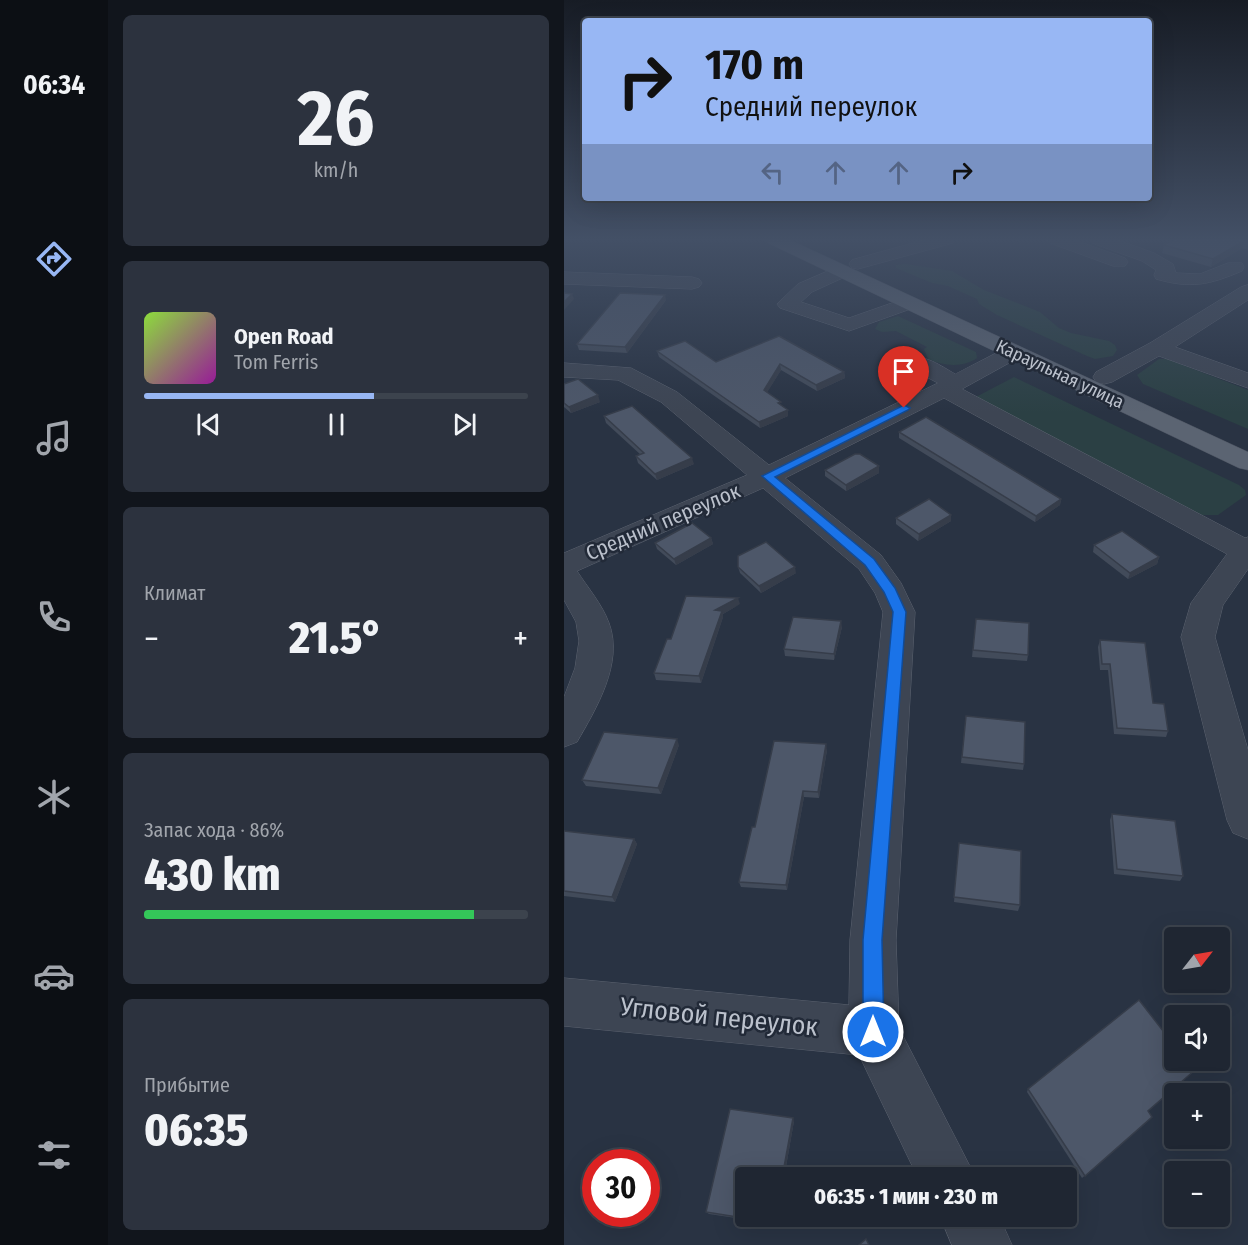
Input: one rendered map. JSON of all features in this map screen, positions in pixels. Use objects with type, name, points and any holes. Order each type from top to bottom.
[{"type":"main road","name":"Караульная улица","points":[[899,297],[1248,462]]},
{"type":"main road","name":"Караульная улица","points":[[920,297],[1248,442]]},
{"type":"street","points":[[795,297],[787,304],[849,325],[909,303]]},
{"type":"street","points":[[1104,377],[1158,348],[1238,297]]},
{"type":"street","points":[[1158,348],[1248,381]]},
{"type":"street","name":"Средний переулок","points":[[564,565],[768,476],[950,386],[1012,352]]},
{"type":"street","points":[[917,363],[950,386],[1247,550],[1207,603],[1198,636],[1248,820]]},
{"type":"street","points":[[564,370],[623,373],[669,397],[870,562],[890,591],[899,612],[873,940],[873,1032],[942,1167]]},
{"type":"street","points":[[564,575],[594,626],[595,664],[576,711],[564,731]]},
{"type":"street","name":"Угловой переулок","points":[[564,1002],[873,1032]]},
{"type":"street","points":[[974,1227],[983,1245]]},
{"type":"green space","points":[[973,297],[1002,297],[1040,312],[1059,328],[1071,333],[1109,341],[1115,345],[1117,350],[1113,356],[1095,359],[997,315],[979,304],[977,299]]},
{"type":"green space","points":[[898,316],[976,352],[977,358],[959,365],[940,363],[928,359],[924,349],[927,347],[896,331],[882,332],[875,329],[879,322]]},
{"type":"green space","points":[[1159,359],[1167,359],[1248,390],[1248,429],[1143,384],[1137,375]]},
{"type":"green space","points":[[1014,377],[1239,485],[1245,490],[1246,495],[1218,515],[1202,515],[974,398]]},
{"type":"building","points":[[617,297],[663,297],[625,347],[577,344]]},
{"type":"building","points":[[779,336],[844,372],[816,385],[780,364],[764,390],[788,410],[759,422],[657,351],[685,341],[716,362]]},
{"type":"building","points":[[578,379],[598,395],[569,407],[564,403],[564,384]]},
{"type":"building","points":[[632,406],[692,458],[655,474],[636,456],[644,453],[604,416]]},
{"type":"building","points":[[926,417],[1061,499],[1036,516],[899,432]]},
{"type":"building","points":[[855,454],[860,454],[879,466],[846,485],[825,470]]},
{"type":"building","points":[[929,499],[951,515],[919,534],[896,518]]},
{"type":"building","points":[[692,523],[711,538],[674,559],[655,543]]},
{"type":"building","points":[[1122,531],[1159,557],[1130,573],[1094,545]]},
{"type":"building","points":[[766,542],[795,567],[759,586],[738,567],[738,556]]},
{"type":"building","points":[[686,596],[738,598],[715,610],[722,611],[699,676],[654,673],[667,639],[671,639]]},
{"type":"building","points":[[793,617],[841,621],[834,654],[784,649]]},
{"type":"building","points":[[976,619],[1029,623],[1028,655],[973,650]]},
{"type":"building","points":[[1100,640],[1145,643],[1153,703],[1164,704],[1168,731],[1117,728],[1110,664],[1102,664]]},
{"type":"building","points":[[966,716],[1025,722],[1024,764],[962,757]]},
{"type":"building","points":[[604,732],[677,739],[658,788],[582,780]]},
{"type":"building","points":[[774,741],[826,744],[818,792],[803,791],[786,885],[739,882],[752,827],[755,827]]},
{"type":"building","points":[[1112,814],[1175,821],[1183,876],[1117,869]]},
{"type":"building","points":[[564,831],[634,839],[612,897],[564,891]]},
{"type":"building","points":[[959,843],[1021,851],[1020,905],[954,897]]},
{"type":"building","points":[[1139,1000],[1164,1032],[1164,1071],[1194,1071],[1180,1083],[1164,1083],[1164,1097],[1148,1111],[1152,1117],[1085,1176],[1028,1089]]},
{"type":"building","points":[[730,1109],[793,1118],[784,1167],[735,1167],[735,1217],[706,1212]]},
{"type":"building","points":[[866,1239],[869,1245],[859,1245]]},
{"type":"route","points":[[873,1032],[873,940],[899,612],[890,591],[870,562],[768,476],[904,408]]}]
